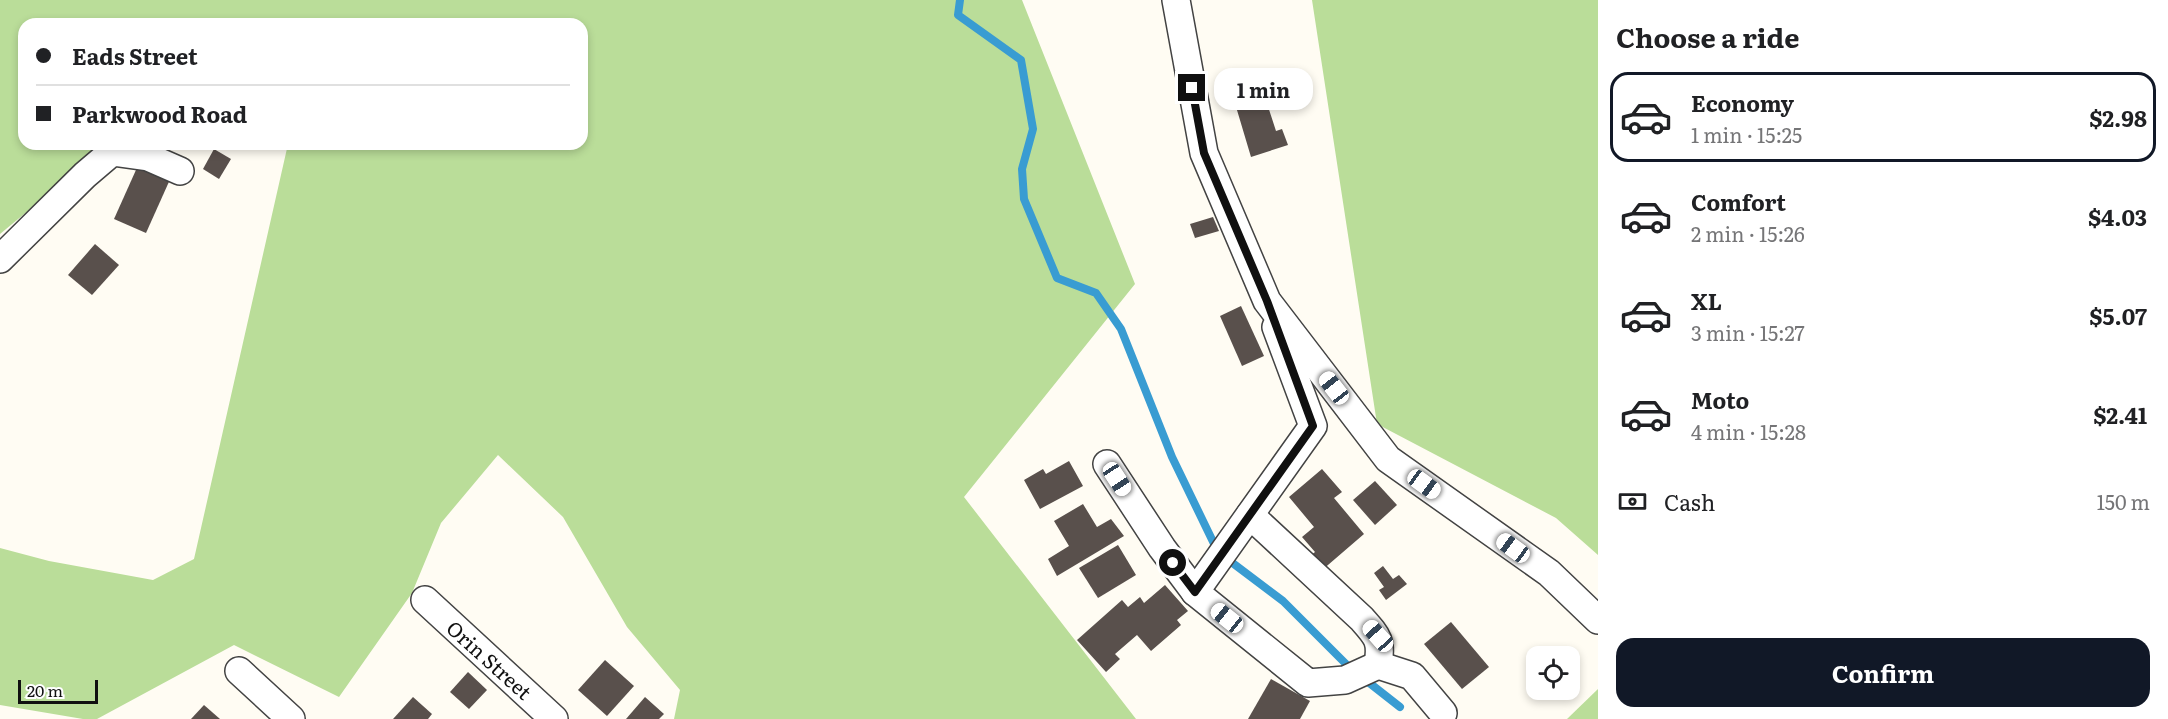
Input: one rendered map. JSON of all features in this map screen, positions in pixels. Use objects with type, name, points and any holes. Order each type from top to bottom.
[{"type":"street","points":[[1176,0],[1204,153],[1267,301],[1313,426],[1202,582]]},
{"type":"street","points":[[0,259],[85,175],[112,152],[148,158],[180,171]]},
{"type":"street","points":[[1267,301],[1388,459],[1549,573],[1598,620]]},
{"type":"street","points":[[1107,464],[1162,548],[1202,582],[1308,683],[1345,680],[1378,665],[1412,676],[1443,713]]},
{"type":"street","points":[[1250,514],[1378,636],[1381,647],[1378,665]]},
{"type":"street","name":"Orin Street","points":[[425,600],[554,719]]},
{"type":"street","points":[[239,671],[291,719]]},
{"type":"green space","points":[[0,0],[1022,0],[1135,284],[964,497],[1136,719],[674,719],[680,690],[627,627],[563,517],[498,455],[441,523],[412,593],[339,697],[234,645],[97,719],[83,719],[0,705],[0,548],[49,561],[153,580],[194,559],[287,150],[588,150],[588,18],[18,18],[18,150],[102,150],[0,234]]},
{"type":"green space","points":[[1312,0],[1598,0],[1598,555],[1556,518],[1377,424]]},
{"type":"green space","points":[[1598,689],[1598,719],[1567,719]]},
{"type":"building","points":[[1263,91],[1276,131],[1282,129],[1288,145],[1251,157],[1234,100]]},
{"type":"building","points":[[213,150],[231,159],[219,179],[203,169]]},
{"type":"building","points":[[140,161],[172,175],[146,233],[114,219]]},
{"type":"building","points":[[1213,217],[1219,231],[1195,238],[1190,224]]},
{"type":"building","points":[[95,244],[119,265],[92,295],[68,275]]},
{"type":"building","points":[[1241,306],[1264,356],[1242,366],[1220,316]]},
{"type":"building","points":[[1069,461],[1083,486],[1040,509],[1024,480],[1043,469],[1046,474]]},
{"type":"building","points":[[1322,469],[1342,492],[1334,498],[1364,534],[1321,571],[1309,557],[1315,552],[1302,537],[1314,527],[1289,497]]},
{"type":"building","points":[[1375,481],[1397,505],[1375,525],[1353,500]]},
{"type":"building","points":[[1083,504],[1097,527],[1111,519],[1124,536],[1057,576],[1048,559],[1069,546],[1054,521]]},
{"type":"building","points":[[1118,545],[1136,575],[1098,598],[1079,568]]},
{"type":"building","points":[[1383,566],[1393,579],[1399,575],[1407,584],[1386,600],[1379,590],[1384,587],[1374,573]]},
{"type":"building","points":[[1165,585],[1188,611],[1177,620],[1181,625],[1151,651],[1137,635],[1115,654],[1120,659],[1106,672],[1077,640],[1122,600],[1128,607],[1140,597],[1144,603]]},
{"type":"building","points":[[1451,622],[1489,667],[1462,689],[1424,644]]},
{"type":"building","points":[[605,660],[634,686],[607,716],[578,690]]},
{"type":"building","points":[[468,672],[487,690],[469,709],[450,692]]},
{"type":"building","points":[[1271,679],[1310,701],[1300,719],[1248,719]]},
{"type":"building","points":[[413,697],[432,714],[428,719],[393,719]]},
{"type":"building","points":[[645,697],[664,714],[659,719],[626,719]]},
{"type":"building","points":[[204,705],[220,719],[191,719]]},
{"type":"waterway","points":[[960,0],[958,15],[1021,60],[1033,129],[1022,169],[1024,199],[1057,278],[1096,293],[1121,329],[1172,457],[1218,552],[1283,601],[1349,667],[1400,707]]},
{"type":"route","points":[[1173,563],[1195,592],[1313,426],[1267,301],[1204,153],[1192,88]]}]
